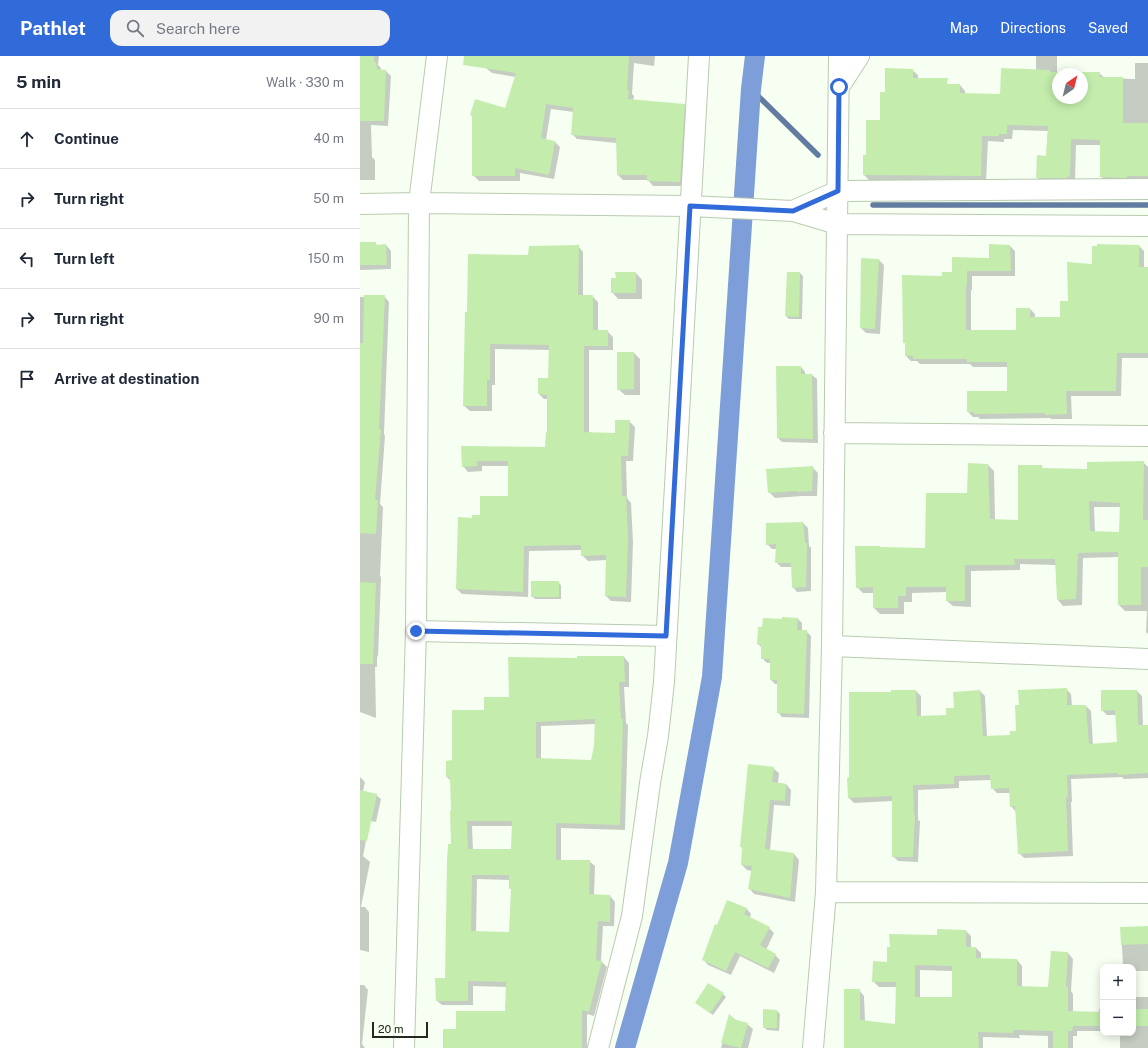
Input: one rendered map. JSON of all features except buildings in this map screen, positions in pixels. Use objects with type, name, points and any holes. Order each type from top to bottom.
[{"type":"street","points":[[404,1048],[416,631],[419,203],[437,56]]},
{"type":"street","points":[[598,1048],[632,916],[658,736],[664,682],[695,206],[699,56]]},
{"type":"street","points":[[813,1048],[826,892],[832,646],[839,56]]},
{"type":"street","points":[[839,87],[859,56]]},
{"type":"street","points":[[793,211],[838,191],[1148,189]]},
{"type":"street","points":[[360,204],[419,203],[695,206],[793,211],[837,224],[1148,226]]},
{"type":"street","points":[[834,433],[1148,436]]},
{"type":"street","points":[[416,631],[666,636]]},
{"type":"street","points":[[832,646],[1148,659]]},
{"type":"street","points":[[826,892],[1148,893]]},
{"type":"waterway","points":[[625,1048],[678,863],[712,677],[751,89],[755,56]]},
{"type":"waterway","points":[[751,89],[818,155]]},
{"type":"waterway","points":[[873,205],[1148,205]]},
{"type":"route","points":[[416,631],[666,636],[690,206],[793,211],[838,191],[839,87]]}]
